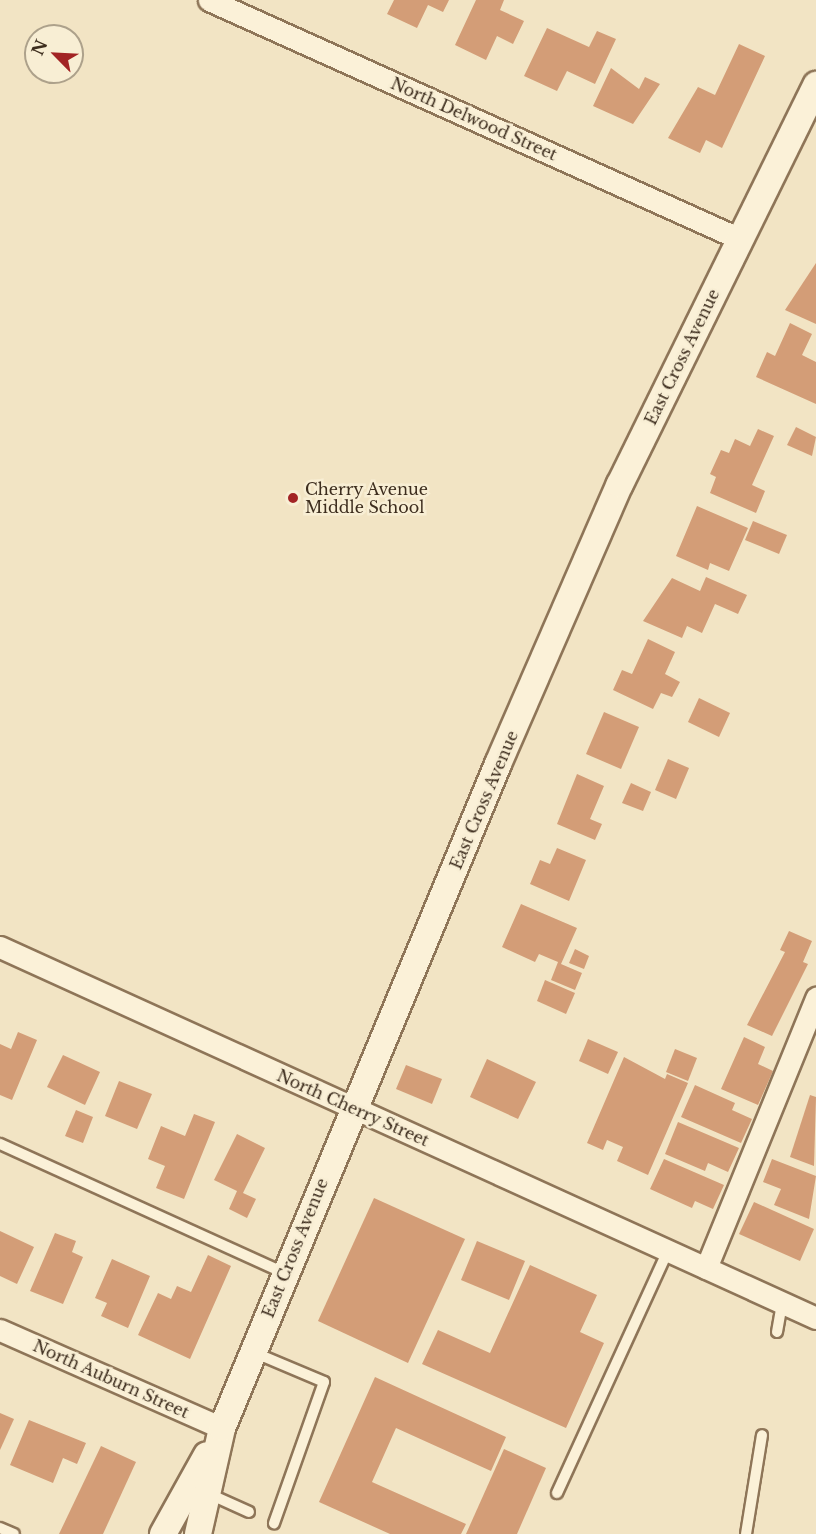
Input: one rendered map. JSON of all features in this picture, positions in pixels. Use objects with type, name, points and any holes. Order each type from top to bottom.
[{"type":"street","name":"North Delwood Street","points":[[209,0],[740,239]]},
{"type":"street","name":"East Cross Avenue","points":[[198,1534],[222,1428],[354,1108],[620,484],[816,85]]},
{"type":"street","name":"North Cherry Street","points":[[0,947],[816,1318]]},
{"type":"street","points":[[706,1268],[816,998]]},
{"type":"street","name":"North Auburn Street","points":[[0,1330],[222,1428]]},
{"type":"street","points":[[163,1534],[222,1428]]},
{"type":"lane","points":[[0,1144],[285,1273]]},
{"type":"lane","points":[[557,1493],[668,1251]]},
{"type":"lane","points":[[777,1332],[782,1303]]},
{"type":"lane","points":[[253,1352],[324,1382],[274,1523]]},
{"type":"lane","points":[[746,1534],[762,1435]]},
{"type":"lane","points":[[207,1493],[249,1512]]},
{"type":"lane","points":[[0,1528],[14,1534]]},
{"type":"building","points":[[394,0],[449,0],[443,12],[428,5],[417,28],[387,14]]},
{"type":"building","points":[[476,0],[504,0],[500,10],[524,21],[513,44],[497,36],[486,60],[455,45]]},
{"type":"building","points":[[547,28],[589,47],[597,31],[616,39],[595,84],[567,71],[557,91],[524,76]]},
{"type":"building","points":[[739,44],[765,56],[722,148],[706,140],[700,153],[668,138],[698,87],[715,95]]},
{"type":"building","points":[[611,68],[639,89],[645,77],[660,84],[633,124],[593,106]]},
{"type":"building","points":[[816,263],[816,324],[785,310]]},
{"type":"building","points":[[790,323],[812,334],[802,355],[816,362],[816,404],[756,377],[767,352],[775,356]]},
{"type":"building","points":[[796,427],[816,437],[812,456],[787,445]]},
{"type":"building","points":[[758,429],[774,436],[752,485],[765,491],[756,513],[710,493],[716,477],[710,474],[721,450],[729,453],[735,439],[750,446]]},
{"type":"building","points":[[697,506],[748,528],[729,571],[710,563],[708,570],[676,556]]},
{"type":"building","points":[[753,521],[787,535],[779,554],[745,540]]},
{"type":"building","points":[[706,577],[747,595],[738,614],[715,604],[702,633],[687,626],[682,638],[643,621],[672,578],[700,591]]},
{"type":"building","points":[[648,639],[675,652],[665,674],[680,682],[672,697],[661,693],[653,709],[613,690],[622,670],[632,674]]},
{"type":"building","points":[[699,698],[730,713],[719,737],[688,722]]},
{"type":"building","points":[[604,712],[639,727],[621,769],[586,754]]},
{"type":"building","points":[[668,759],[689,768],[676,799],[655,790]]},
{"type":"building","points":[[577,774],[604,786],[590,819],[602,824],[595,840],[557,824]]},
{"type":"building","points":[[631,783],[651,792],[643,811],[622,803]]},
{"type":"building","points":[[557,848],[586,860],[569,901],[530,884],[540,860],[550,864]]},
{"type":"building","points":[[521,904],[577,928],[561,964],[582,973],[575,990],[551,980],[558,962],[539,954],[535,962],[502,947]]},
{"type":"building","points":[[789,931],[812,941],[803,962],[808,964],[772,1036],[747,1025],[785,952],[780,950]]},
{"type":"building","points":[[575,949],[589,956],[584,969],[569,963]]},
{"type":"building","points":[[545,980],[575,993],[566,1014],[537,1001]]},
{"type":"building","points":[[18,1032],[37,1040],[12,1100],[0,1095],[0,1044],[11,1049]]},
{"type":"building","points":[[744,1037],[765,1047],[758,1064],[773,1071],[758,1105],[721,1089]]},
{"type":"building","points":[[588,1039],[618,1052],[608,1074],[579,1061]]},
{"type":"building","points":[[675,1049],[697,1058],[688,1081],[666,1072]]},
{"type":"building","points":[[63,1055],[100,1072],[85,1105],[47,1087]]},
{"type":"building","points":[[624,1057],[665,1079],[667,1074],[688,1083],[648,1175],[617,1161],[623,1147],[607,1140],[603,1150],[587,1143]]},
{"type":"building","points":[[487,1059],[536,1082],[518,1119],[470,1097]]},
{"type":"building","points":[[406,1065],[442,1079],[432,1104],[396,1089]]},
{"type":"building","points":[[119,1081],[152,1094],[137,1129],[105,1116]]},
{"type":"building","points":[[695,1085],[735,1103],[732,1110],[752,1119],[741,1143],[681,1117]]},
{"type":"building","points":[[810,1095],[816,1097],[814,1166],[790,1157]]},
{"type":"building","points":[[76,1110],[93,1117],[83,1143],[65,1136]]},
{"type":"building","points":[[194,1114],[215,1122],[184,1199],[156,1188],[165,1166],[148,1159],[161,1126],[185,1136]]},
{"type":"building","points":[[678,1122],[739,1148],[728,1172],[708,1163],[705,1171],[665,1154]]},
{"type":"building","points":[[237,1134],[265,1148],[243,1193],[256,1199],[247,1218],[229,1209],[237,1191],[214,1180]]},
{"type":"building","points":[[664,1159],[724,1185],[713,1209],[695,1201],[692,1208],[650,1189]]},
{"type":"building","points":[[772,1159],[816,1176],[809,1219],[774,1205],[781,1189],[763,1182]]},
{"type":"building","points":[[374,1198],[465,1239],[408,1363],[318,1321]]},
{"type":"building","points":[[754,1202],[814,1229],[800,1261],[739,1234]]},
{"type":"building","points":[[0,1231],[34,1247],[17,1284],[0,1276]]},
{"type":"building","points":[[55,1233],[76,1241],[72,1252],[83,1257],[63,1304],[30,1291]]},
{"type":"building","points":[[477,1241],[525,1261],[509,1300],[461,1280]]},
{"type":"building","points":[[208,1255],[231,1266],[190,1359],[138,1335],[158,1293],[171,1299],[177,1286],[191,1292]]},
{"type":"building","points":[[112,1259],[150,1276],[128,1328],[101,1316],[107,1303],[95,1298]]},
{"type":"building","points":[[530,1265],[597,1295],[580,1332],[604,1343],[566,1428],[422,1364],[438,1330],[490,1353]]},
{"type":"building","points":[[375,1377],[506,1437],[491,1471],[396,1428],[372,1482],[466,1524],[461,1534],[390,1534],[319,1502]]},
{"type":"building","points":[[0,1413],[14,1419],[0,1450]]},
{"type":"building","points":[[29,1420],[86,1443],[77,1464],[63,1458],[53,1483],[10,1465]]},
{"type":"building","points":[[101,1446],[136,1462],[103,1534],[59,1534]]},
{"type":"building","points":[[504,1449],[546,1468],[517,1534],[466,1534]]},
{"type":"place","name":"Cherry Avenue Middle School","points":[[293,498]]}]
